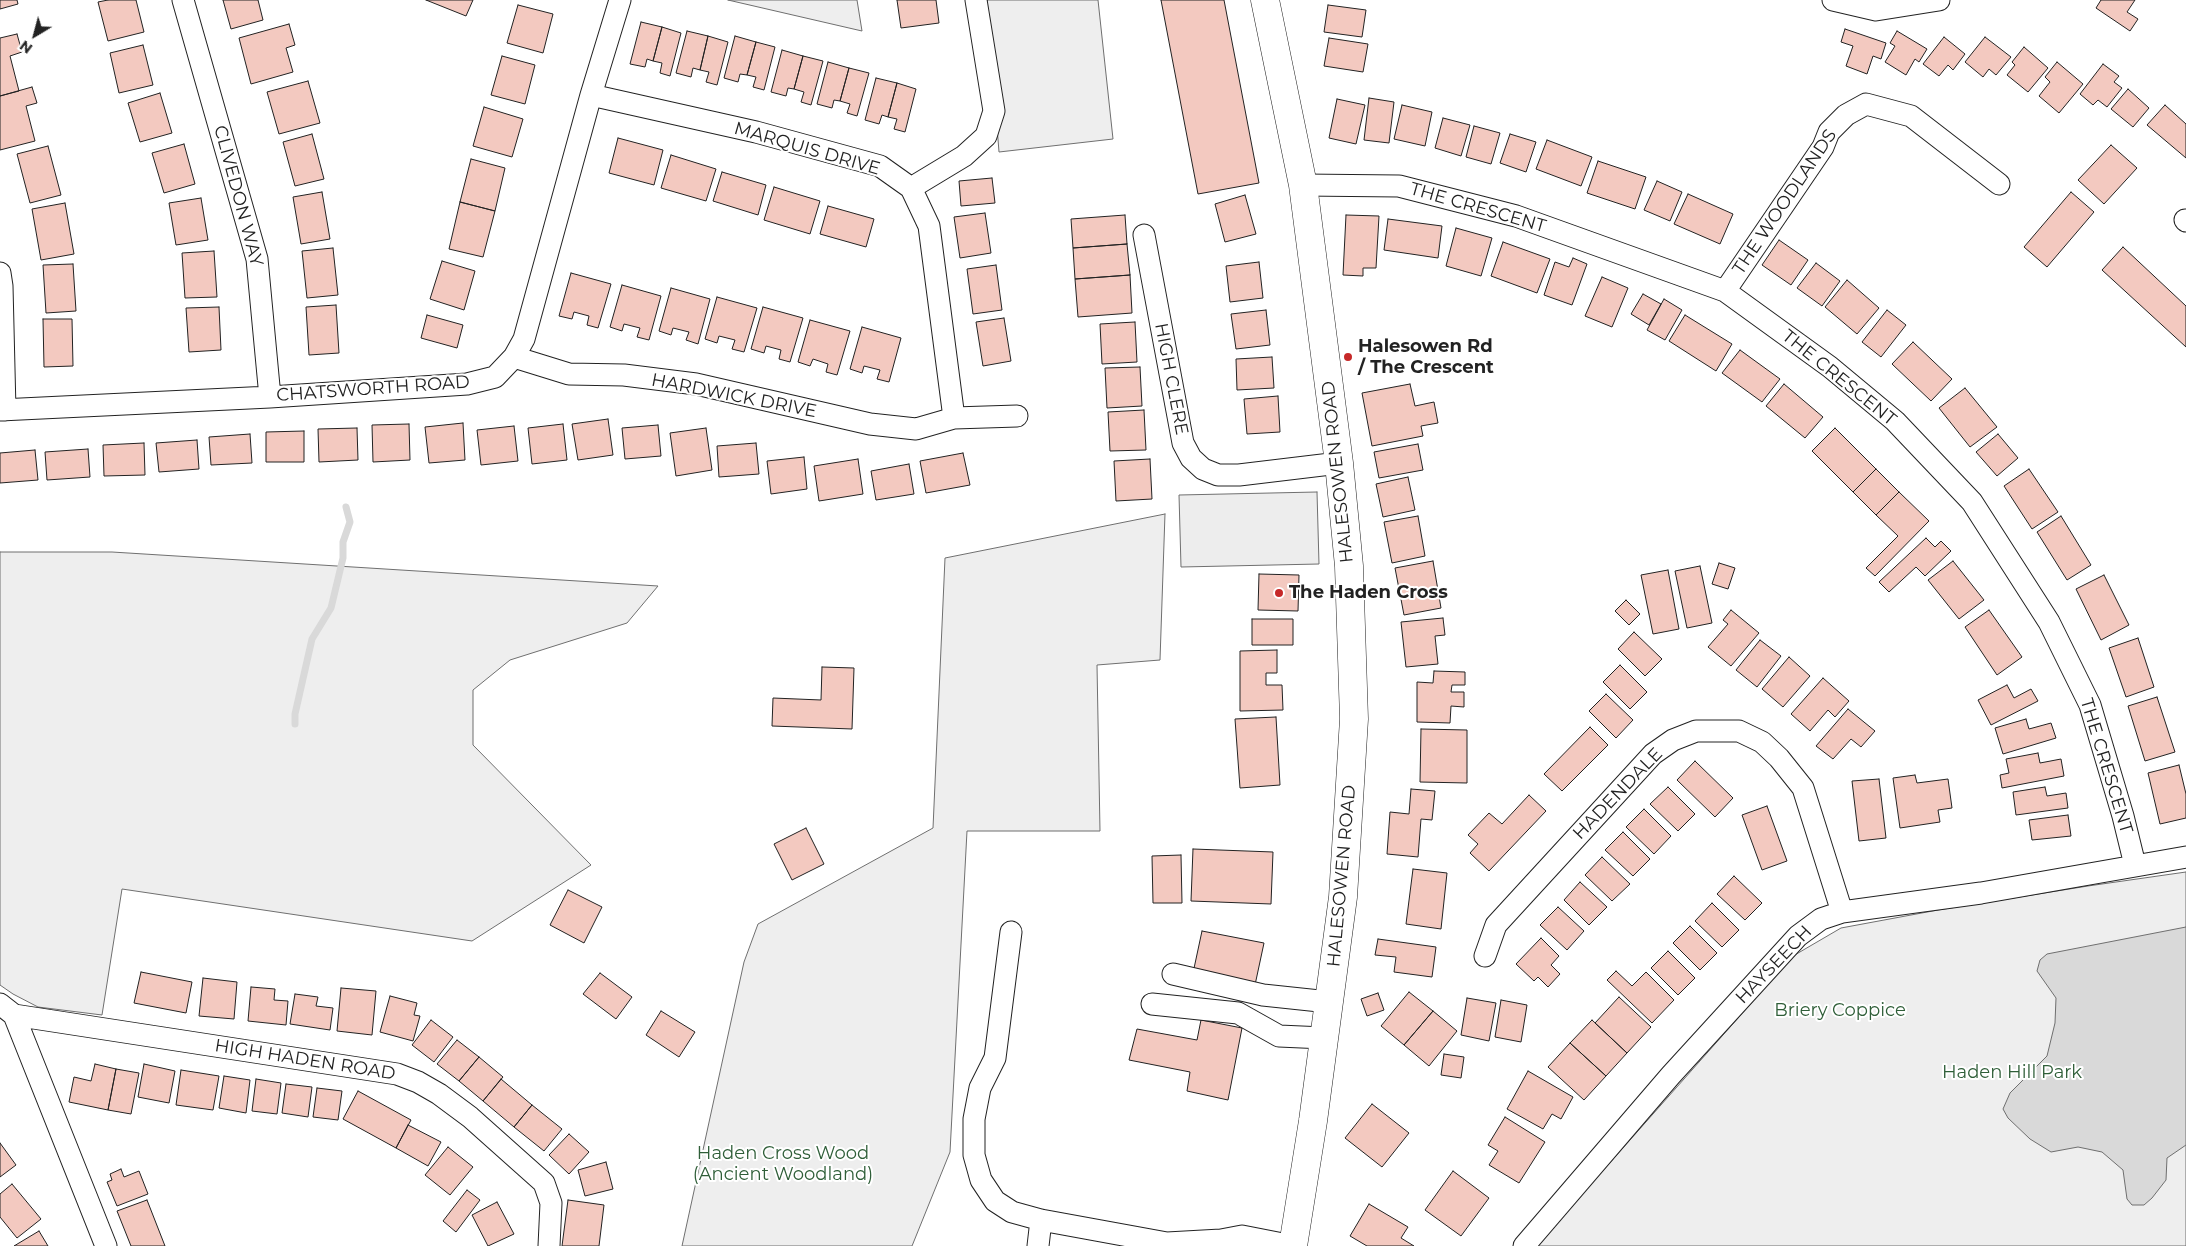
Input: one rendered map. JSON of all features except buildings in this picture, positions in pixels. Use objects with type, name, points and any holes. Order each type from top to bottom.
[{"type":"main road","name":"HALESOWEN ROAD","points":[[1265,0],[1303,185],[1339,464],[1349,566],[1354,719],[1343,897],[1314,1121],[1293,1246]]},
{"type":"street","name":"CLIVEDON WAY","points":[[184,0],[257,258],[270,397]]},
{"type":"street","name":"CHATSWORTH ROAD","points":[[2,410],[270,397],[467,384],[495,377],[514,357],[524,339],[591,95],[620,0]]},
{"type":"street","points":[[954,418],[929,226],[911,188],[964,156],[986,136],[994,111],[976,0]]},
{"type":"street","points":[[1833,0],[1876,10],[1939,0]]},
{"type":"street","name":"MARQUIS DRIVE","points":[[591,95],[756,132],[880,166],[911,188]]},
{"type":"street","name":"THE WOODLANDS","points":[[1725,291],[1823,147],[1829,132],[1846,115],[1866,104],[1911,116],[1999,184]]},
{"type":"street","name":"THE CRESCENT","points":[[1303,185],[1399,186],[1516,216],[1725,291],[1830,367],[1895,421],[1972,502],[2049,622],[2090,704],[2123,816],[2134,865]]},
{"type":"street","name":"HIGH CLERE","points":[[1144,235],[1183,443],[1191,458],[1203,469],[1218,474],[1240,475],[1339,464]]},
{"type":"street","points":[[0,274],[2,286],[2,410]]},
{"type":"street","name":"HARDWICK DRIVE","points":[[514,357],[569,374],[624,375],[696,384],[870,424],[916,428],[954,418],[1016,416]]},
{"type":"street","name":"HADENDALE","points":[[1485,956],[1496,925],[1653,754],[1672,740],[1696,731],[1739,731],[1762,742],[1779,758],[1802,788],[1842,912]]},
{"type":"street","name":"HAYSEECH","points":[[1524,1246],[1671,1075],[1798,936],[1821,920],[1842,912],[1981,893],[2186,857]]},
{"type":"street","points":[[1010,932],[995,1058],[980,1088],[974,1119],[974,1155],[981,1180],[995,1201],[1012,1212],[1042,1220],[1167,1243],[1220,1243],[1242,1236],[1293,1246]]},
{"type":"street","points":[[1173,974],[1263,995],[1329,1002]]},
{"type":"street","points":[[1152,1004],[1238,1013],[1279,1036],[1324,1038]]},
{"type":"street","points":[[7,1009],[106,1246]]},
{"type":"street","name":"HIGH HADEN ROAD","points":[[7,1009],[397,1074],[418,1082],[439,1094],[470,1117],[544,1182],[551,1203],[549,1246]]},
{"type":"street","points":[[1038,1246],[1042,1220]]},
{"type":"green space","points":[[728,0],[857,0],[862,31]]},
{"type":"green space","points":[[987,0],[1098,0],[1113,139],[999,152]]},
{"type":"green space","name":"Haden Cross Wood (Ancient Woodland)","points":[[1165,514],[1160,660],[1097,665],[1100,831],[967,831],[950,1152],[912,1246],[682,1246],[744,962],[758,924],[933,828],[945,558]]},
{"type":"green space","points":[[0,552],[112,552],[658,586],[627,623],[510,660],[473,690],[473,745],[591,865],[472,941],[122,889],[102,1015],[38,1007],[13,994],[0,985]]},
{"type":"green space","name":"Haden Hill Park","points":[[2186,872],[2186,1246],[1536,1246],[1793,956],[1841,928],[1938,910]]},
{"type":"shaded area","points":[[1317,492],[1319,564],[1181,567],[1179,495]]},
{"type":"shaded area","points":[[2186,927],[2186,1145],[2167,1158],[2166,1180],[2152,1198],[2144,1205],[2132,1205],[2127,1199],[2123,1170],[2102,1152],[2078,1147],[2051,1152],[2030,1139],[2008,1118],[2003,1109],[2010,1093],[2047,1056],[2055,1023],[2056,998],[2037,971],[2040,960],[2047,954]]},
{"type":"waterway","points":[[295,724],[295,714],[312,639],[331,608],[343,558],[343,542],[350,522],[346,507]]},
{"type":"place","name":"Halesowen Rd / The Crescent","points":[[1348,357]]},
{"type":"place","name":"The Haden Cross","points":[[1279,593]]},
{"type":"park label","name":"Briery Coppice","points":[[1840,1011]]}]
